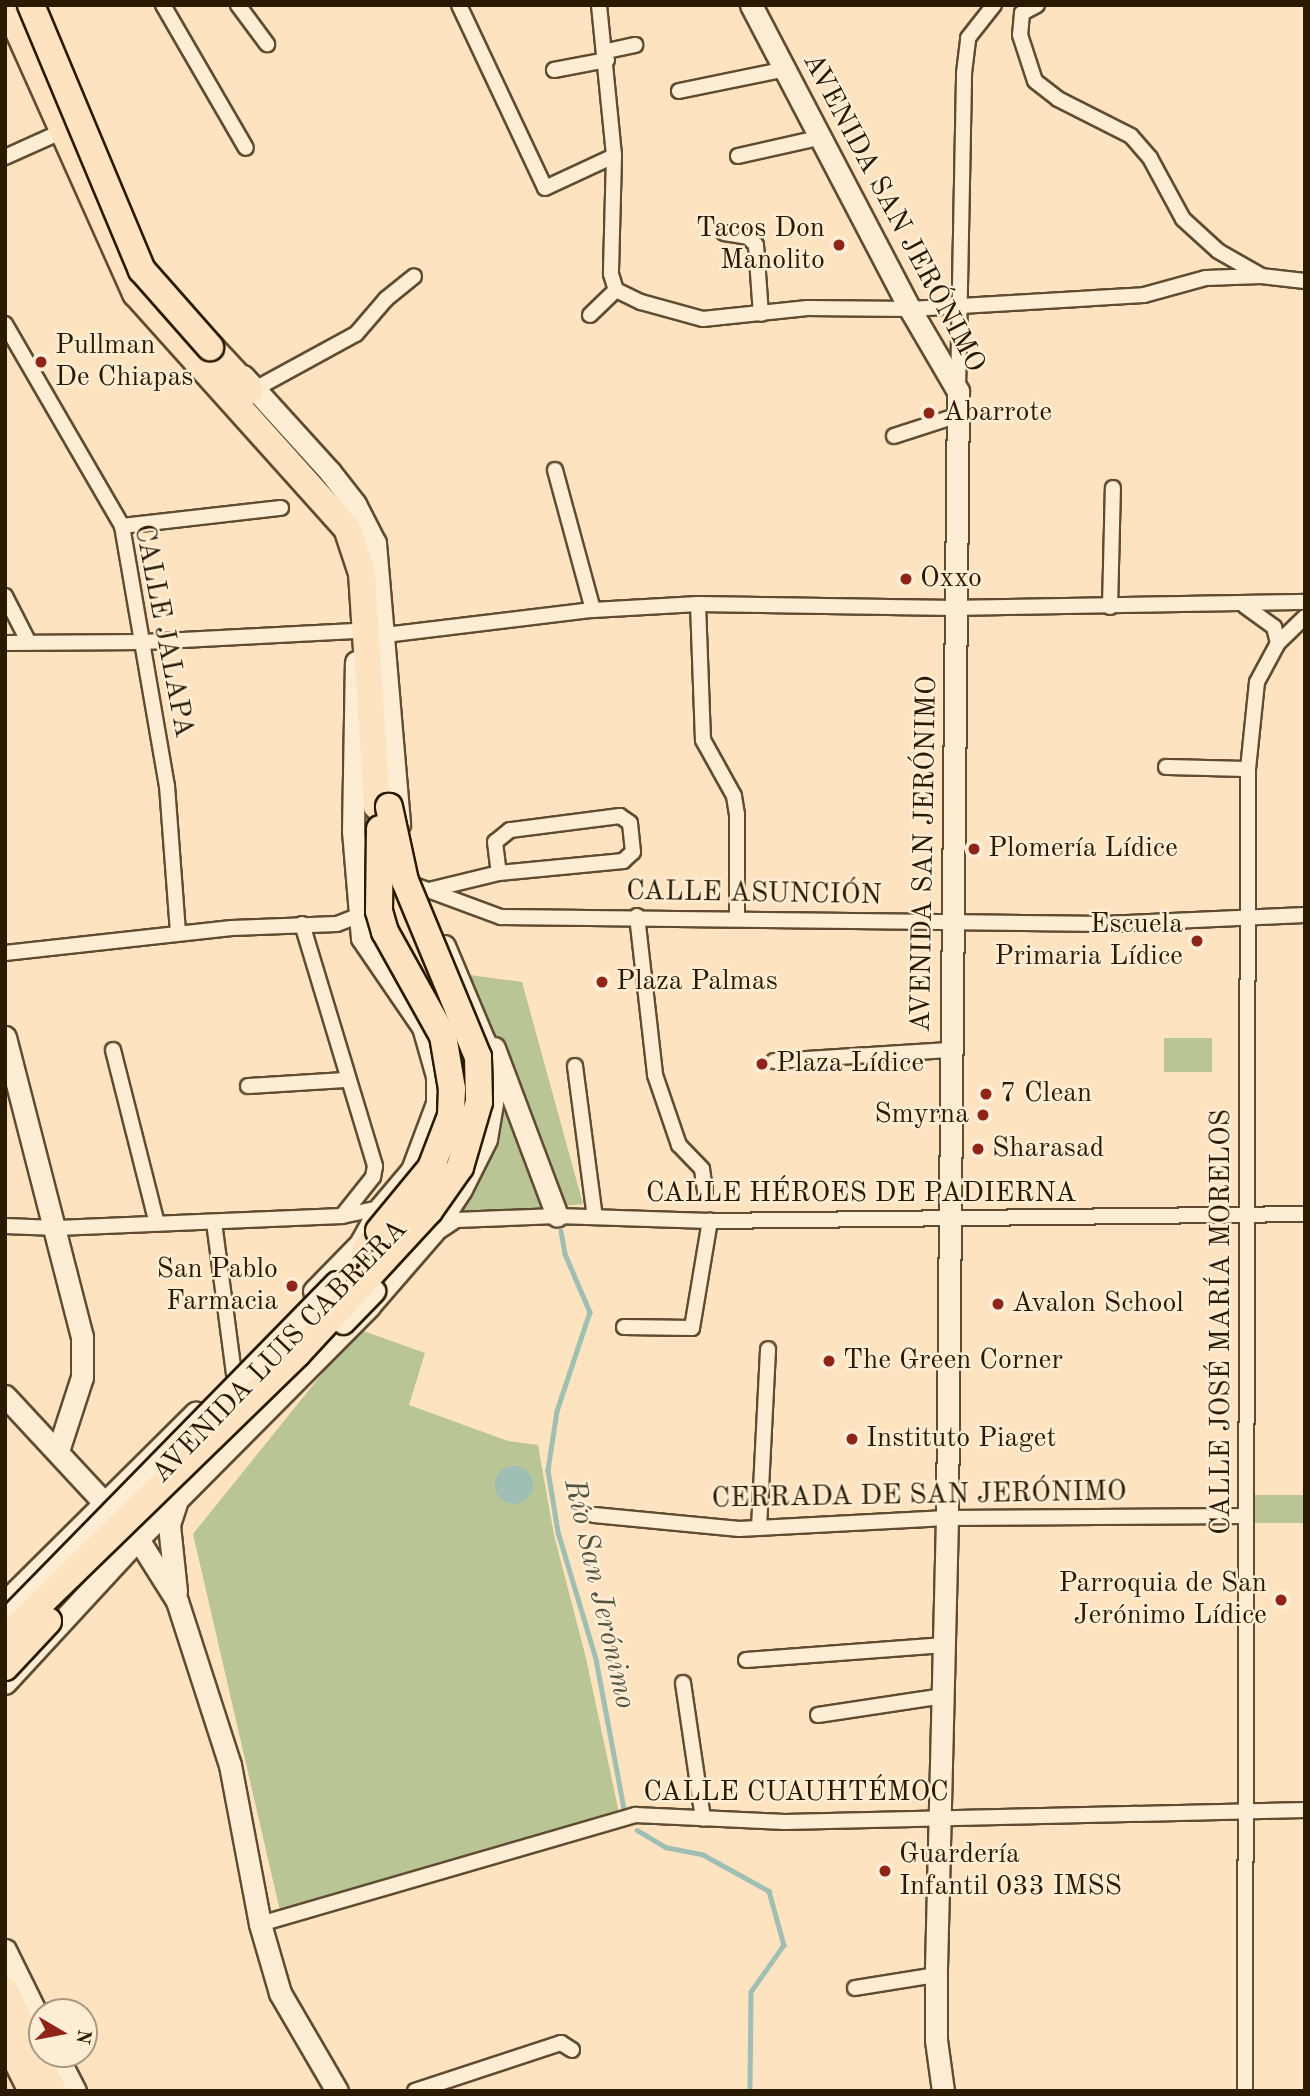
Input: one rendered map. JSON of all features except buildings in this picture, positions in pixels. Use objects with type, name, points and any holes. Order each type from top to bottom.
[{"type":"highway","points":[[5,1667],[429,1211],[467,1149],[479,1102],[480,1077],[471,1035],[405,881],[392,832],[384,768],[375,572],[360,522],[344,495],[163,298],[142,270],[32,5]]},
{"type":"highway","points":[[5,1618],[236,1398],[426,1194],[450,1154],[464,1106],[465,1058],[408,923],[390,826],[362,573],[347,528],[136,293],[6,6]]},
{"type":"highway","points":[[370,1236],[431,1168],[451,1116],[452,1089],[443,1036],[385,932],[379,911],[390,826]]},
{"type":"highway","points":[[5,1638],[90,1551],[133,1531]]},
{"type":"highway","points":[[5,1974],[28,2022]]},
{"type":"highway","points":[[5,1991],[53,2091]]},
{"type":"highway","points":[[5,2037],[32,2091]]},
{"type":"highway","points":[[50,2068],[61,2091]]},
{"type":"highway","points":[[5,2075],[14,2091]]},
{"type":"main road","name":"AVENIDA LUIS CABRERA","points":[[5,1682],[133,1531],[178,1499],[218,1461],[369,1306],[424,1241],[479,1153],[494,1091],[492,1066],[473,1010],[423,888],[390,826],[391,759],[381,579],[368,525],[330,472],[143,270],[32,5]]},
{"type":"main road","name":"AVENIDA SAN JERÓNIMO","points":[[751,5],[822,137],[909,309],[958,391],[947,1518],[942,1819],[936,1975],[939,2090]]},
{"type":"main road","name":"AVENIDA LUIS CABRERA","points":[[5,1618],[336,1282],[370,1236],[419,1158],[437,1103],[437,1076],[431,1048],[412,1006],[371,957],[362,939],[358,916],[354,831],[353,573],[336,531],[131,297],[99,239],[54,135],[6,6]]},
{"type":"main road","points":[[354,831],[376,819],[390,826]]},
{"type":"main road","name":"AVENIDA LUIS CABRERA","points":[[5,1602],[435,1170],[453,1131],[460,1080],[454,1045],[427,990],[362,939]]},
{"type":"main road","points":[[473,1010],[504,1065],[556,1216]]},
{"type":"main road","points":[[5,1037],[57,1228],[84,1356],[58,1451]]},
{"type":"main road","points":[[5,1652],[374,1290],[427,1228],[479,1153]]},
{"type":"main road","points":[[5,1396],[133,1531],[177,1601]]},
{"type":"main road","points":[[189,1418],[184,1446],[201,1461],[218,1461]]},
{"type":"main road","points":[[178,1499],[169,1525],[177,1601],[230,1765],[260,1924],[280,1993],[337,2091]]},
{"type":"main road","points":[[5,1950],[29,1998]]},
{"type":"main road","points":[[63,2068],[75,2091]]},
{"type":"street","points":[[163,5],[246,148]]},
{"type":"street","points":[[237,5],[267,44]]},
{"type":"street","points":[[459,5],[545,188],[614,156]]},
{"type":"street","points":[[599,5],[607,55],[614,156],[611,274],[616,290],[641,302],[703,319],[807,308],[909,309],[1144,295],[1206,278],[1261,276],[1305,281]]},
{"type":"street","points":[[958,391],[958,306],[968,38],[994,5]]},
{"type":"street","points":[[1037,5],[1019,9],[1020,35],[1035,81],[1058,99],[1131,135],[1150,158],[1183,219],[1218,250],[1261,276]]},
{"type":"street","points":[[554,70],[635,45]]},
{"type":"street","points":[[679,91],[786,69]]},
{"type":"street","points":[[5,157],[54,135]]},
{"type":"street","points":[[738,156],[822,137]]},
{"type":"street","points":[[724,233],[748,237],[756,245],[761,314]]},
{"type":"street","points":[[255,389],[356,334],[386,299],[414,276]]},
{"type":"street","points":[[590,315],[616,290]]},
{"type":"street","name":"CALLE JALAPA","points":[[7,330],[122,526],[144,642],[166,786],[178,933]]},
{"type":"street","points":[[894,436],[959,415]]},
{"type":"street","points":[[555,470],[593,610]]},
{"type":"street","points":[[1110,607],[1113,488]]},
{"type":"street","points":[[122,526],[281,508]]},
{"type":"street","points":[[5,596],[28,641]]},
{"type":"street","points":[[385,635],[593,610],[698,604],[956,608],[1305,602]]},
{"type":"street","points":[[698,604],[703,740],[734,796],[737,814],[737,917]]},
{"type":"street","points":[[1244,605],[1274,627],[1278,643]]},
{"type":"street","name":"CALLE JOSÉ MARÍA MORELOS","points":[[1245,2091],[1248,1811],[1244,916],[1248,769],[1257,682],[1278,643],[1305,617]]},
{"type":"street","points":[[5,643],[144,642],[355,631]]},
{"type":"street","points":[[1166,767],[1248,769]]},
{"type":"street","points":[[423,888],[496,873],[623,861],[633,852],[630,823],[620,816],[510,830],[495,842],[496,873]]},
{"type":"street","name":"CALLE ASUNCIÓN","points":[[423,888],[501,917],[737,917],[1105,924],[1305,915]]},
{"type":"street","points":[[5,953],[178,933],[337,924],[358,916]]},
{"type":"street","points":[[637,916],[655,1075],[679,1145],[702,1169],[705,1191]]},
{"type":"street","points":[[302,924],[346,1080],[375,1166],[373,1177],[342,1216]]},
{"type":"street","points":[[774,1061],[950,1050]]},
{"type":"street","points":[[113,1051],[156,1224]]},
{"type":"street","points":[[575,1066],[595,1217]]},
{"type":"street","points":[[248,1086],[346,1080]]},
{"type":"street","name":"CALLE HÉROES DE PADIERNA","points":[[424,1241],[456,1220],[556,1216],[710,1221],[1305,1214]]},
{"type":"street","points":[[5,1226],[57,1228],[342,1216],[370,1236]]},
{"type":"street","points":[[624,1326],[692,1328],[710,1221]]},
{"type":"street","points":[[214,1222],[234,1374]]},
{"type":"street","points":[[759,1528],[768,1349]]},
{"type":"street","name":"CERRADA DE SAN JERÓNIMO","points":[[594,1515],[759,1528],[947,1518],[1246,1516]]},
{"type":"street","points":[[746,1660],[944,1645]]},
{"type":"street","points":[[683,1683],[703,1819]]},
{"type":"street","points":[[818,1715],[944,1696]]},
{"type":"street","name":"CALLE CUAUHTÉMOC","points":[[260,1924],[635,1815],[703,1819],[942,1819],[1305,1810]]},
{"type":"street","points":[[855,1987],[936,1975]]},
{"type":"street","points":[[415,2091],[561,2043],[572,2050]]},
{"type":"green space","points":[[455,973],[522,982],[583,1204],[455,1219],[487,1095]]},
{"type":"green space","points":[[1164,1038],[1212,1038],[1212,1072],[1164,1072]]},
{"type":"green space","points":[[358,1329],[425,1353],[409,1405],[508,1441],[538,1445],[554,1535],[586,1658],[619,1813],[280,1911],[193,1534]]},
{"type":"green space","points":[[1239,1495],[1305,1495],[1305,1523],[1239,1523]]},
{"type":"water","points":[[514,1466],[528,1471],[533,1485],[528,1499],[514,1504],[500,1499],[495,1485],[500,1471]]},
{"type":"waterway","name":"Río San Jerónimo","points":[[561,1231],[565,1254],[590,1312],[557,1411],[548,1470],[558,1532],[596,1659],[624,1808]]},
{"type":"waterway","name":"Río San Jerónimo","points":[[637,1830],[665,1847],[702,1854],[769,1891],[784,1945],[751,1992],[750,2091]]},
{"type":"place","name":"Tacos Don Manolito","points":[[839,245]]},
{"type":"place","name":"Pullman De Chiapas","points":[[41,362]]},
{"type":"place","name":"Abarrote","points":[[929,413]]},
{"type":"place","name":"Oxxo","points":[[906,579]]},
{"type":"place","name":"Plomería Lídice","points":[[974,849]]},
{"type":"place","name":"Escuela Primaria Lídice","points":[[1197,941]]},
{"type":"place","name":"Plaza Palmas","points":[[602,982]]},
{"type":"place","name":"Plaza Lídice","points":[[762,1064]]},
{"type":"place","name":"7 Clean","points":[[986,1094]]},
{"type":"place","name":"Smyrna","points":[[983,1115]]},
{"type":"place","name":"Sharasad","points":[[978,1149]]},
{"type":"place","name":"San Pablo Farmacia","points":[[292,1286]]},
{"type":"place","name":"Avalon School","points":[[998,1304]]},
{"type":"place","name":"The Green Corner","points":[[829,1361]]},
{"type":"place","name":"Instituto Piaget","points":[[852,1439]]},
{"type":"place","name":"Parroquia de San Jerónimo Lídice","points":[[1281,1600]]},
{"type":"place","name":"Guardería Infantil 033 IMSS","points":[[885,1871]]}]
